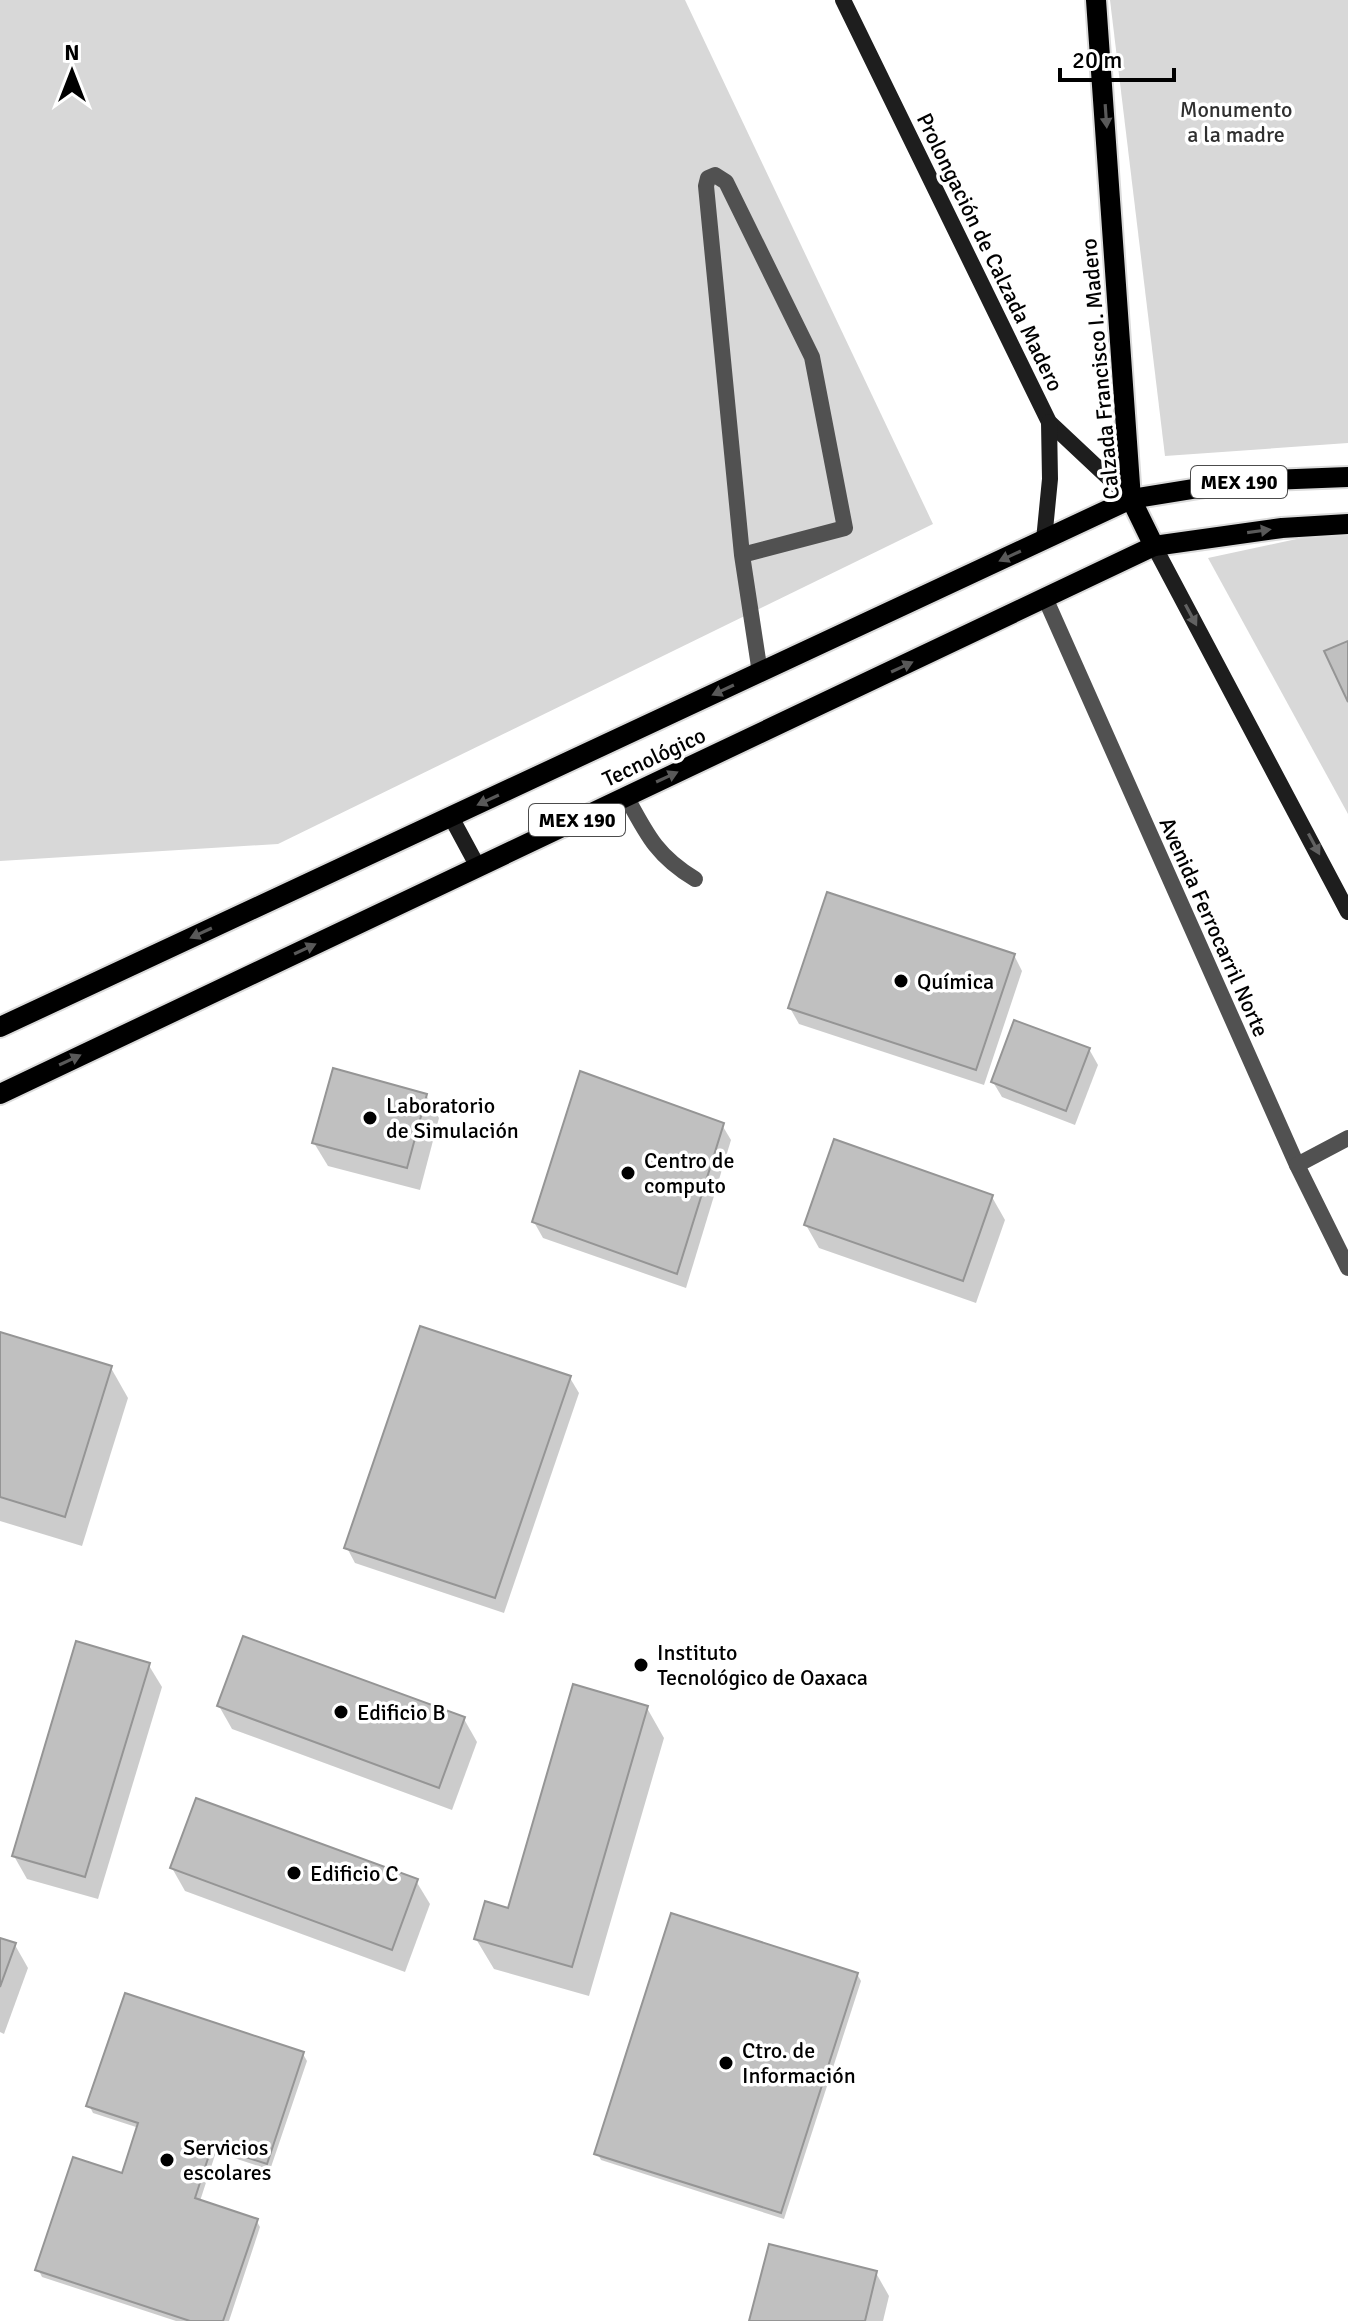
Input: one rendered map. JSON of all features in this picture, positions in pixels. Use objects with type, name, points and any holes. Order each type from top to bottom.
[{"type":"main road","name":"Prolongación de Calzada Madero","points":[[843,0],[1049,422],[1131,499]]},
{"type":"main road","name":"Calzada Francisco I. Madero","points":[[1097,5],[1131,499],[1348,912]]},
{"type":"main road","points":[[1044,540],[1050,479],[1049,422]]},
{"type":"main road","name":"MEX 190","points":[[1131,499],[1242,481],[1348,477]]},
{"type":"main road","name":"Tecnológico","points":[[0,1027],[1131,499]]},
{"type":"main road","name":"MEX 190","points":[[1154,546],[1296,526],[1348,524]]},
{"type":"main road","name":"Tecnológico","points":[[0,1094],[1046,600],[1154,546]]},
{"type":"main road","points":[[451,817],[478,867]]},
{"type":"street","points":[[742,555],[845,528],[812,357],[726,182],[715,175],[708,178],[706,186],[742,555],[760,673]]},
{"type":"street","name":"Avenida Ferrocarril Norte","points":[[1046,600],[1297,1165],[1348,1268]]},
{"type":"street","points":[[626,796],[651,844],[669,863],[695,879]]},
{"type":"street","points":[[1297,1165],[1348,1138]]},
{"type":"green space","points":[[0,0],[685,0],[933,524],[278,844],[0,861]]},
{"type":"green space","name":"Monumento a la madre","points":[[1110,0],[1348,0],[1348,443],[1165,456]]},
{"type":"green space","points":[[1329,532],[1348,534],[1348,814],[1208,558]]},
{"type":"building","points":[[1348,641],[1348,702],[1324,651]]},
{"type":"building","name":"Química","points":[[827,892],[1015,954],[976,1070],[788,1008]]},
{"type":"building","points":[[1014,1020],[1090,1048],[1066,1111],[991,1082]]},
{"type":"building","name":"Laboratorio de Simulación","points":[[333,1068],[427,1094],[407,1168],[312,1143]]},
{"type":"building","name":"Centro de computo","points":[[580,1071],[724,1123],[677,1274],[532,1222]]},
{"type":"building","points":[[834,1139],[993,1195],[963,1281],[804,1225]]},
{"type":"building","points":[[420,1326],[571,1376],[495,1598],[344,1548]]},
{"type":"building","points":[[0,1332],[112,1366],[65,1517],[0,1497]]},
{"type":"building","name":"Edificio B","points":[[243,1636],[465,1717],[439,1788],[217,1706]]},
{"type":"building","points":[[76,1641],[150,1663],[85,1877],[12,1856]]},
{"type":"building","points":[[573,1684],[648,1706],[572,1967],[474,1939],[485,1901],[508,1908]]},
{"type":"building","name":"Edificio C","points":[[196,1798],[418,1879],[392,1950],[170,1868]]},
{"type":"building","name":"Ctro. de Información","points":[[671,1913],[858,1973],[781,2213],[594,2154]]},
{"type":"building","points":[[0,1938],[16,1943],[0,1987]]},
{"type":"building","name":"Servicios escolares","points":[[125,1993],[304,2052],[267,2164],[212,2146],[195,2198],[258,2219],[223,2321],[190,2321],[35,2270],[73,2157],[122,2173],[138,2123],[86,2106]]},
{"type":"building","points":[[769,2244],[877,2271],[865,2321],[749,2321]]},
{"type":"place","name":"Química","points":[[901,981]]},
{"type":"place","name":"Laboratorio de Simulación","points":[[370,1118]]},
{"type":"place","name":"Centro de computo","points":[[628,1173]]},
{"type":"place","name":"Instituto Tecnológico de Oaxaca","points":[[641,1665]]},
{"type":"place","name":"Edificio B","points":[[341,1712]]},
{"type":"place","name":"Edificio C","points":[[294,1873]]},
{"type":"place","name":"Ctro. de Información","points":[[726,2063]]},
{"type":"place","name":"Servicios escolares","points":[[167,2160]]}]
